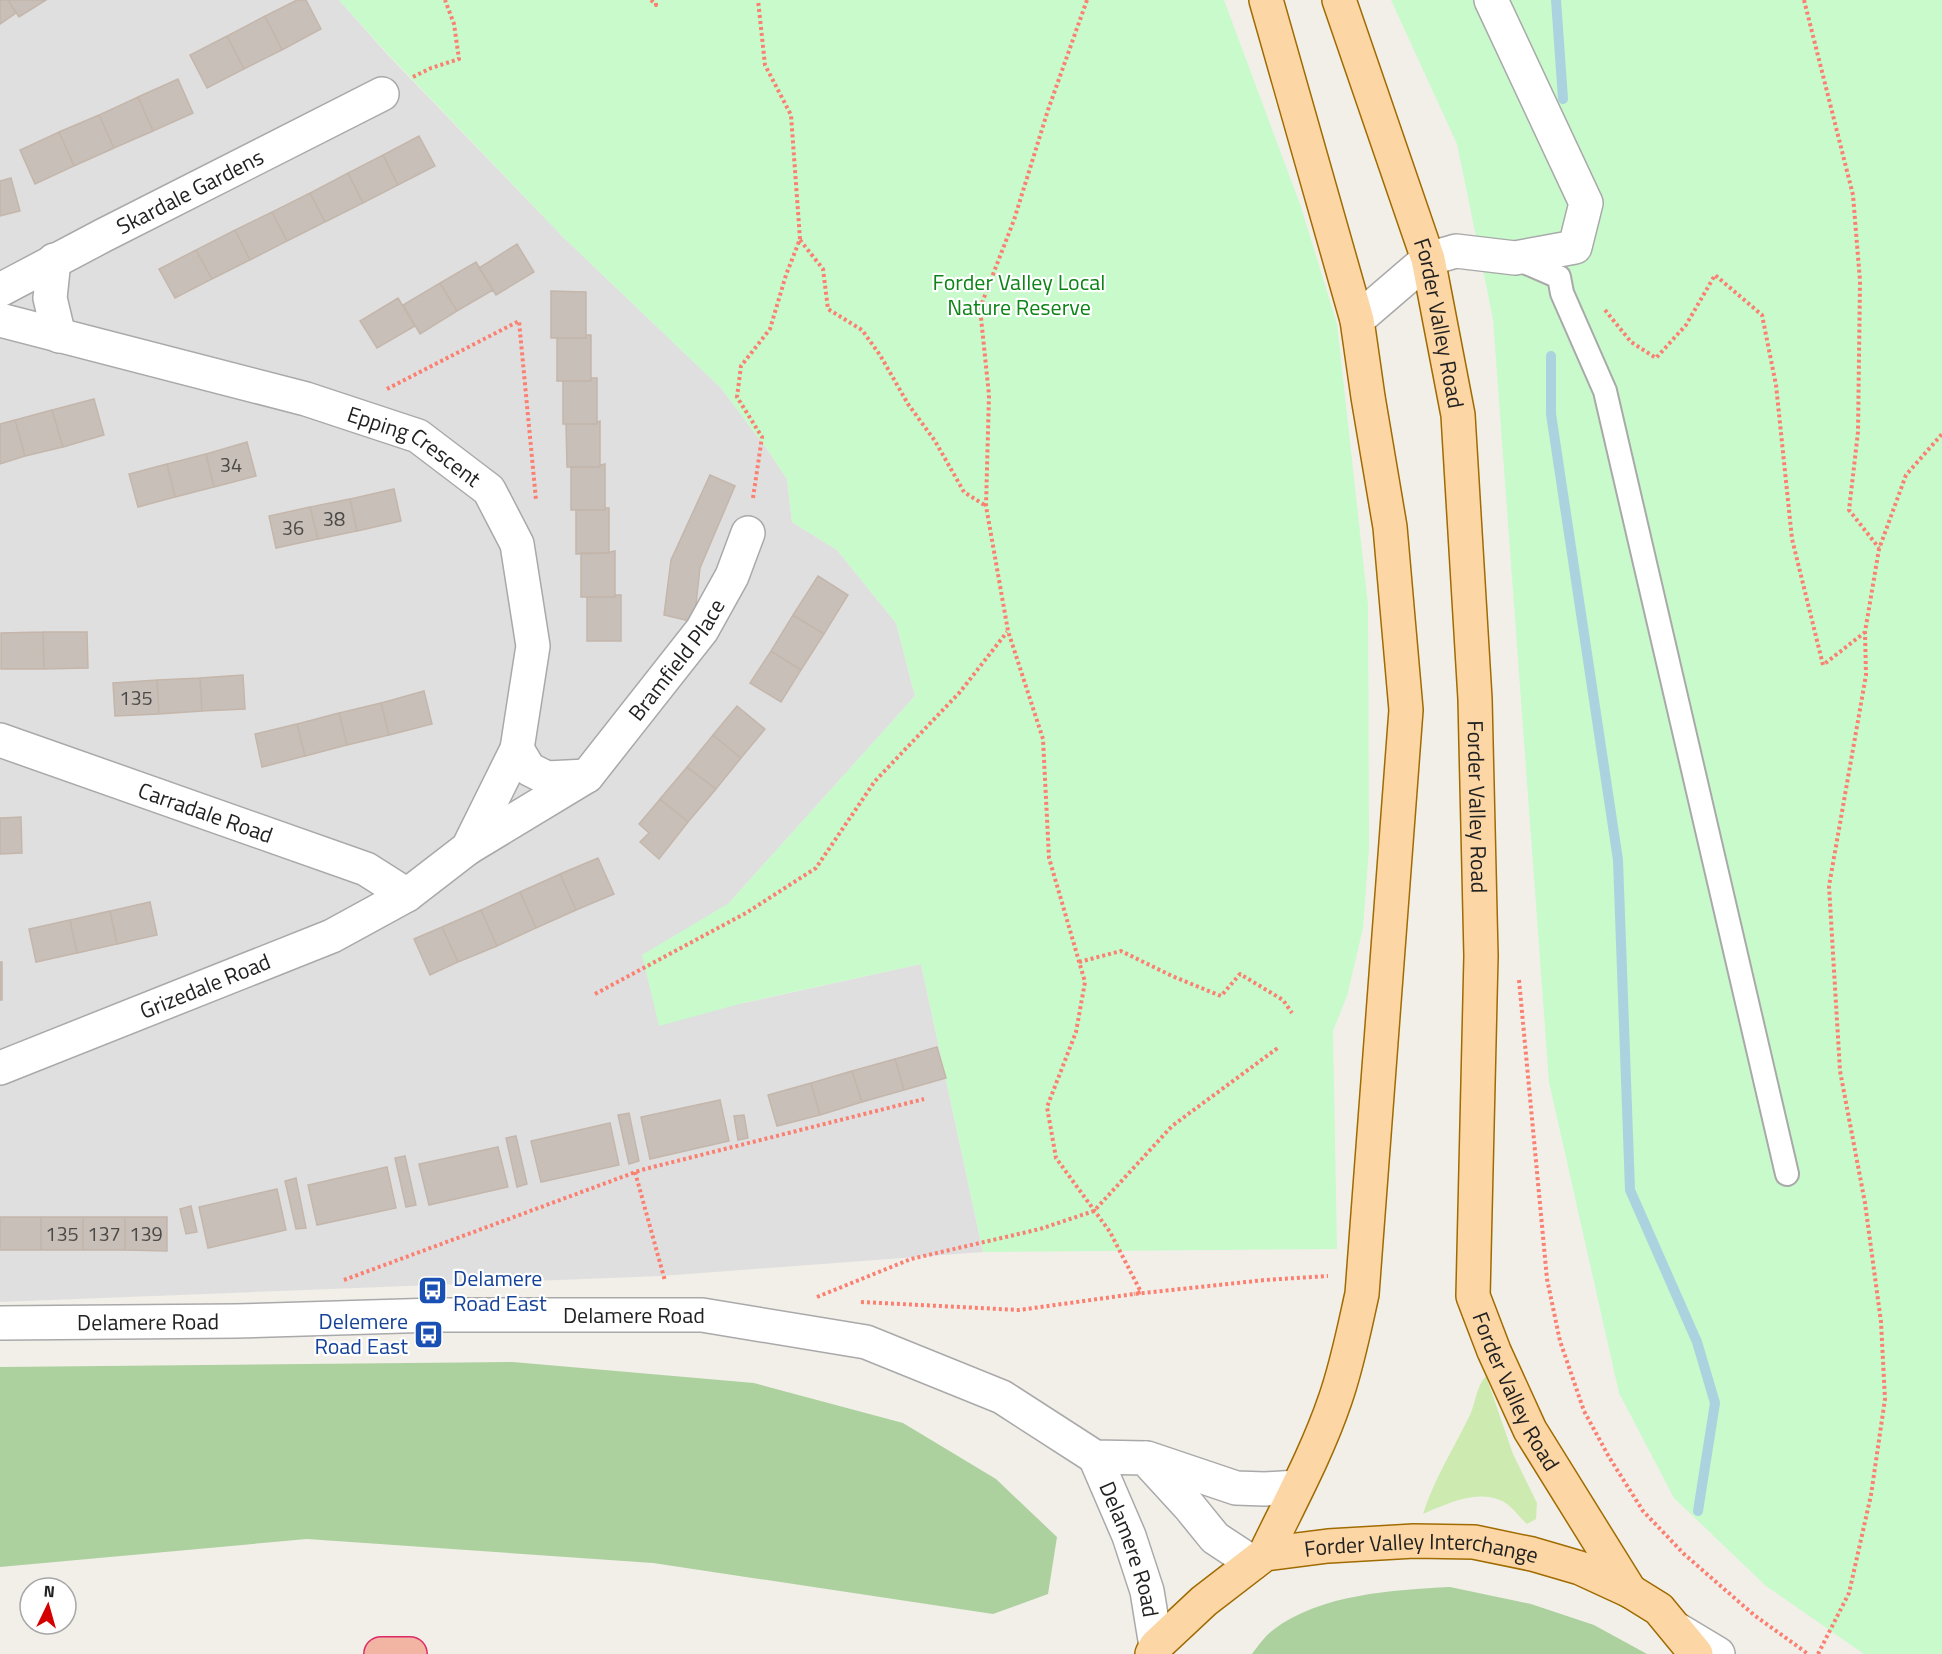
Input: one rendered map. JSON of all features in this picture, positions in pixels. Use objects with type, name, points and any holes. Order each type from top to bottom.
[{"type":"highway","points":[[381,1654],[410,1654]]},
{"type":"main road","points":[[1154,1650],[1204,1601],[1259,1559],[1297,1486],[1331,1411],[1344,1371],[1362,1294],[1406,710],[1390,527],[1357,320],[1266,0]]},
{"type":"main road","name":"Forder Valley Road","points":[[1339,0],[1428,260],[1458,415],[1475,699],[1481,956],[1473,1296],[1494,1351],[1530,1430],[1630,1591]]},
{"type":"main road","name":"Forder Valley Interchange","points":[[1259,1559],[1328,1546],[1414,1541],[1474,1542],[1561,1562],[1580,1568],[1630,1591],[1659,1609],[1687,1642]]},
{"type":"street","points":[[1357,320],[1428,260],[1456,251],[1515,258],[1575,247],[1586,203],[1491,0]]},
{"type":"street","name":"Skardale Gardens","points":[[0,290],[54,260],[382,94]]},
{"type":"street","points":[[54,260],[50,298],[59,336]]},
{"type":"street","name":"Epping Crescent","points":[[0,320],[306,399],[418,436],[489,490],[518,544],[533,646],[517,748],[468,848],[407,895]]},
{"type":"street","name":"Bramfield Place","points":[[468,848],[587,776],[702,630],[732,576],[748,533]]},
{"type":"street","name":"Carradale Road","points":[[0,740],[366,869],[407,895]]},
{"type":"street","points":[[517,748],[530,770],[547,778],[587,776]]},
{"type":"street","name":"Grizedale Road","points":[[0,1068],[332,936],[407,895]]},
{"type":"street","name":"Delamere Road","points":[[0,1323],[237,1321],[436,1315],[702,1315],[866,1342],[1002,1397],[1095,1457],[1145,1458],[1236,1488],[1265,1489],[1297,1486]]},
{"type":"street","name":"Delamere Road","points":[[1095,1457],[1129,1536],[1147,1591],[1154,1650]]},
{"type":"street","points":[[1145,1458],[1215,1538],[1259,1559]]},
{"type":"street","points":[[1687,1642],[1718,1654]]},
{"type":"lane","points":[[1515,258],[1559,277],[1562,293],[1605,392],[1787,1174]]},
{"type":"path","points":[[382,94],[431,68],[459,59],[454,24],[445,0]]},
{"type":"path","points":[[748,533],[762,437],[737,397],[741,366],[770,329],[786,274],[800,239],[791,115],[765,64],[759,0]]},
{"type":"path","points":[[1087,0],[1048,110],[1014,220],[980,308],[989,395],[986,506],[1008,631],[1043,740],[1049,858],[1085,982],[1076,1032],[1047,1107],[1056,1158],[1110,1232],[1141,1292],[1134,1294]]},
{"type":"path","points":[[1804,0],[1853,195],[1860,281],[1858,432],[1849,510],[1880,549]]},
{"type":"path","points":[[800,239],[823,269],[828,309],[862,330],[880,355],[908,404],[935,441],[964,492],[986,506]]},
{"type":"path","points":[[1559,277],[1593,296],[1631,342],[1656,358],[1686,325],[1715,275],[1762,315],[1776,385],[1792,538],[1822,665],[1865,632]]},
{"type":"path","points":[[344,411],[519,321],[537,506]]},
{"type":"path","points":[[1818,1654],[1850,1593],[1871,1495],[1885,1399],[1881,1322],[1865,1203],[1840,1071],[1829,886],[1866,675],[1865,632],[1880,549],[1906,475],[1942,434]]},
{"type":"path","points":[[595,994],[746,913],[816,868],[875,781],[960,693],[1008,631]]},
{"type":"path","points":[[1079,962],[1121,951],[1172,976],[1221,996],[1240,974],[1283,1000],[1292,1013]]},
{"type":"path","points":[[1518,970],[1547,1279],[1560,1341],[1584,1411],[1609,1457],[1643,1511],[1684,1554],[1754,1615],[1808,1654]]},
{"type":"path","points":[[813,1299],[911,1259],[1040,1229],[1094,1211],[1172,1126],[1279,1047]]},
{"type":"path","points":[[357,1275],[635,1172],[924,1100]]},
{"type":"path","points":[[635,1172],[668,1289]]},
{"type":"path","points":[[862,1302],[1019,1310],[1134,1294],[1363,1272]]},
{"type":"shaded area","points":[[0,0],[339,0],[386,53],[563,237],[721,388],[787,479],[792,522],[837,550],[896,623],[915,696],[729,903],[744,1003],[921,964],[983,1252],[661,1276],[0,1302]]},
{"type":"green space","name":"Forder Valley Local Nature Reserve","points":[[339,0],[1224,0],[1301,207],[1337,324],[1368,605],[1369,848],[1363,928],[1347,996],[1333,1031],[1337,1249],[983,1252],[921,964],[743,1003],[659,1026],[642,955],[729,903],[915,696],[896,623],[837,550],[792,522],[787,479],[721,388],[563,237]]},
{"type":"green space","points":[[1391,0],[1942,0],[1942,1654],[1864,1654],[1766,1586],[1674,1498],[1619,1393],[1549,1082],[1493,319],[1457,144]]},
{"type":"green space","points":[[513,1362],[754,1383],[903,1423],[996,1479],[1057,1537],[1048,1594],[993,1614],[653,1563],[307,1539],[0,1567],[0,1367]]},
{"type":"green space","points":[[1486,1376],[1513,1454],[1537,1503],[1536,1519],[1527,1524],[1502,1501],[1482,1497],[1462,1499],[1423,1514],[1433,1488],[1470,1415],[1478,1389]]},
{"type":"green space","points":[[1450,1587],[1531,1604],[1594,1625],[1647,1654],[1252,1654],[1273,1630],[1292,1618],[1335,1601],[1381,1592]]},
{"type":"building","points":[[0,0],[8,0],[16,13],[0,24]]},
{"type":"building","points":[[8,0],[46,0],[19,17]]},
{"type":"building","points":[[297,0],[306,0],[321,29],[282,50],[265,16]]},
{"type":"building","points":[[265,16],[282,50],[244,69],[227,36]]},
{"type":"building","points":[[227,36],[244,69],[207,88],[190,55]]},
{"type":"building","points":[[178,79],[193,113],[153,131],[138,97]]},
{"type":"building","points":[[138,97],[153,131],[114,148],[99,115]]},
{"type":"building","points":[[99,115],[114,148],[74,166],[59,132]]},
{"type":"building","points":[[59,132],[74,166],[35,184],[20,150]]},
{"type":"building","points":[[419,136],[435,166],[398,185],[383,155]]},
{"type":"building","points":[[383,155],[398,185],[363,203],[348,173]]},
{"type":"building","points":[[348,173],[363,203],[325,222],[310,193]]},
{"type":"building","points":[[11,178],[20,211],[0,216],[0,181]]},
{"type":"building","points":[[310,193],[325,222],[287,241],[272,212]]},
{"type":"building","points":[[272,212],[287,241],[250,260],[235,230]]},
{"type":"building","points":[[235,230],[250,260],[212,279],[196,250]]},
{"type":"building","points":[[517,244],[534,272],[496,295],[479,268]]},
{"type":"building","points":[[196,250],[212,279],[175,298],[159,269]]},
{"type":"building","points":[[476,262],[493,290],[457,311],[440,283]]},
{"type":"building","points":[[440,283],[457,311],[420,334],[403,305]]},
{"type":"building","points":[[551,291],[586,292],[586,338],[551,338]]},
{"type":"building","points":[[398,298],[415,326],[377,348],[360,321]]},
{"type":"building","points":[[586,335],[591,335],[591,381],[557,381],[557,338],[586,338]]},
{"type":"building","points":[[591,378],[597,378],[597,424],[563,424],[563,381],[591,381]]},
{"type":"building","points":[[94,399],[104,435],[63,447],[52,410]]},
{"type":"building","points":[[52,410],[63,447],[25,456],[15,420]]},
{"type":"building","points":[[15,420],[25,456],[0,464],[0,424]]},
{"type":"building","points":[[600,421],[600,467],[567,467],[566,424],[597,424]]},
{"type":"building","points":[[247,442],[256,476],[214,487],[206,454]]},
{"type":"building","points":[[206,454],[214,487],[175,497],[167,464]]},
{"type":"building","points":[[167,464],[175,497],[138,507],[129,474]]},
{"type":"building","points":[[605,464],[605,510],[571,510],[571,467],[600,467]]},
{"type":"building","points":[[710,475],[735,486],[700,568],[694,622],[664,615],[671,560]]},
{"type":"building","points":[[394,489],[401,521],[357,531],[350,499]]},
{"type":"building","points":[[350,499],[357,531],[318,539],[310,507]]},
{"type":"building","points":[[310,507],[318,539],[276,548],[269,516]]},
{"type":"building","points":[[609,508],[609,553],[576,554],[576,510],[605,510]]},
{"type":"building","points":[[615,551],[615,597],[581,597],[581,553]]},
{"type":"building","points":[[818,576],[848,595],[824,634],[793,615]]},
{"type":"building","points":[[615,595],[621,595],[621,641],[587,641],[587,597],[615,597]]},
{"type":"building","points":[[793,615],[824,634],[801,670],[771,651]]},
{"type":"building","points":[[43,632],[87,632],[88,668],[44,669]]},
{"type":"building","points":[[43,632],[44,669],[1,669],[1,633]]},
{"type":"building","points":[[771,651],[801,670],[781,702],[750,683]]},
{"type":"building","points":[[243,675],[245,709],[202,711],[200,678]]},
{"type":"building","points":[[200,678],[202,711],[159,714],[157,680]]},
{"type":"building","points":[[157,680],[159,714],[115,716],[113,683]]},
{"type":"building","points":[[424,691],[432,724],[389,735],[381,703]]},
{"type":"building","points":[[381,703],[389,735],[347,745],[339,713]]},
{"type":"building","points":[[737,706],[765,729],[741,758],[713,735]]},
{"type":"building","points":[[339,713],[347,745],[305,756],[297,724]]},
{"type":"building","points":[[297,724],[305,756],[262,767],[255,734]]},
{"type":"building","points":[[713,735],[741,758],[716,789],[687,767]]},
{"type":"building","points":[[687,767],[716,789],[688,822],[660,799]]},
{"type":"building","points":[[660,799],[688,822],[659,859],[640,842],[649,833],[639,824]]},
{"type":"building","points":[[21,817],[22,853],[0,854],[0,818]]},
{"type":"building","points":[[598,858],[614,894],[576,910],[560,874]]},
{"type":"building","points":[[560,874],[576,910],[536,928],[520,892]]},
{"type":"building","points":[[520,892],[536,928],[497,946],[481,910]]},
{"type":"building","points":[[150,902],[157,935],[117,944],[110,911]]},
{"type":"building","points":[[481,910],[497,946],[458,962],[442,927]]},
{"type":"building","points":[[110,911],[117,944],[77,953],[70,920]]},
{"type":"building","points":[[70,920],[77,953],[36,962],[29,929]]},
{"type":"building","points":[[442,927],[458,962],[430,975],[414,939]]},
{"type":"building","points":[[0,962],[2,962],[2,1000],[0,1000]]},
{"type":"building","points":[[937,1047],[946,1078],[904,1090],[895,1059]]},
{"type":"building","points":[[895,1059],[904,1090],[862,1102],[852,1071]]},
{"type":"building","points":[[852,1071],[862,1102],[820,1115],[811,1083]]},
{"type":"building","points":[[811,1083],[820,1115],[777,1126],[768,1095]]},
{"type":"building","points":[[720,1100],[729,1141],[650,1159],[641,1117]]},
{"type":"building","points":[[629,1113],[639,1161],[629,1164],[618,1115]]},
{"type":"building","points":[[744,1115],[748,1138],[738,1140],[734,1116]]},
{"type":"building","points":[[610,1123],[619,1165],[541,1182],[531,1141]]},
{"type":"building","points":[[516,1136],[527,1184],[517,1187],[506,1138]]},
{"type":"building","points":[[498,1147],[508,1187],[429,1205],[419,1164]]},
{"type":"building","points":[[405,1156],[416,1205],[406,1207],[395,1158]]},
{"type":"building","points":[[387,1167],[396,1208],[317,1225],[308,1185]]},
{"type":"building","points":[[296,1178],[306,1228],[296,1229],[285,1181]]},
{"type":"building","points":[[277,1189],[286,1230],[208,1248],[199,1207]]},
{"type":"building","points":[[191,1206],[197,1232],[186,1234],[180,1209]]},
{"type":"building","points":[[0,1217],[41,1217],[41,1250],[0,1250]]},
{"type":"building","points":[[41,1217],[83,1217],[83,1250],[41,1250]]},
{"type":"building","points":[[83,1217],[125,1217],[125,1250],[83,1250]]},
{"type":"building","points":[[125,1217],[167,1217],[167,1251],[125,1250]]},
{"type":"waterway","points":[[1556,0],[1563,99]]},
{"type":"waterway","points":[[1551,356],[1551,414],[1618,860],[1630,1190],[1697,1342],[1715,1403],[1698,1511]]},
{"type":"place","name":"Delamere Road East","points":[[432,1291]]},
{"type":"place","name":"Delemere Road East","points":[[429,1334]]}]
